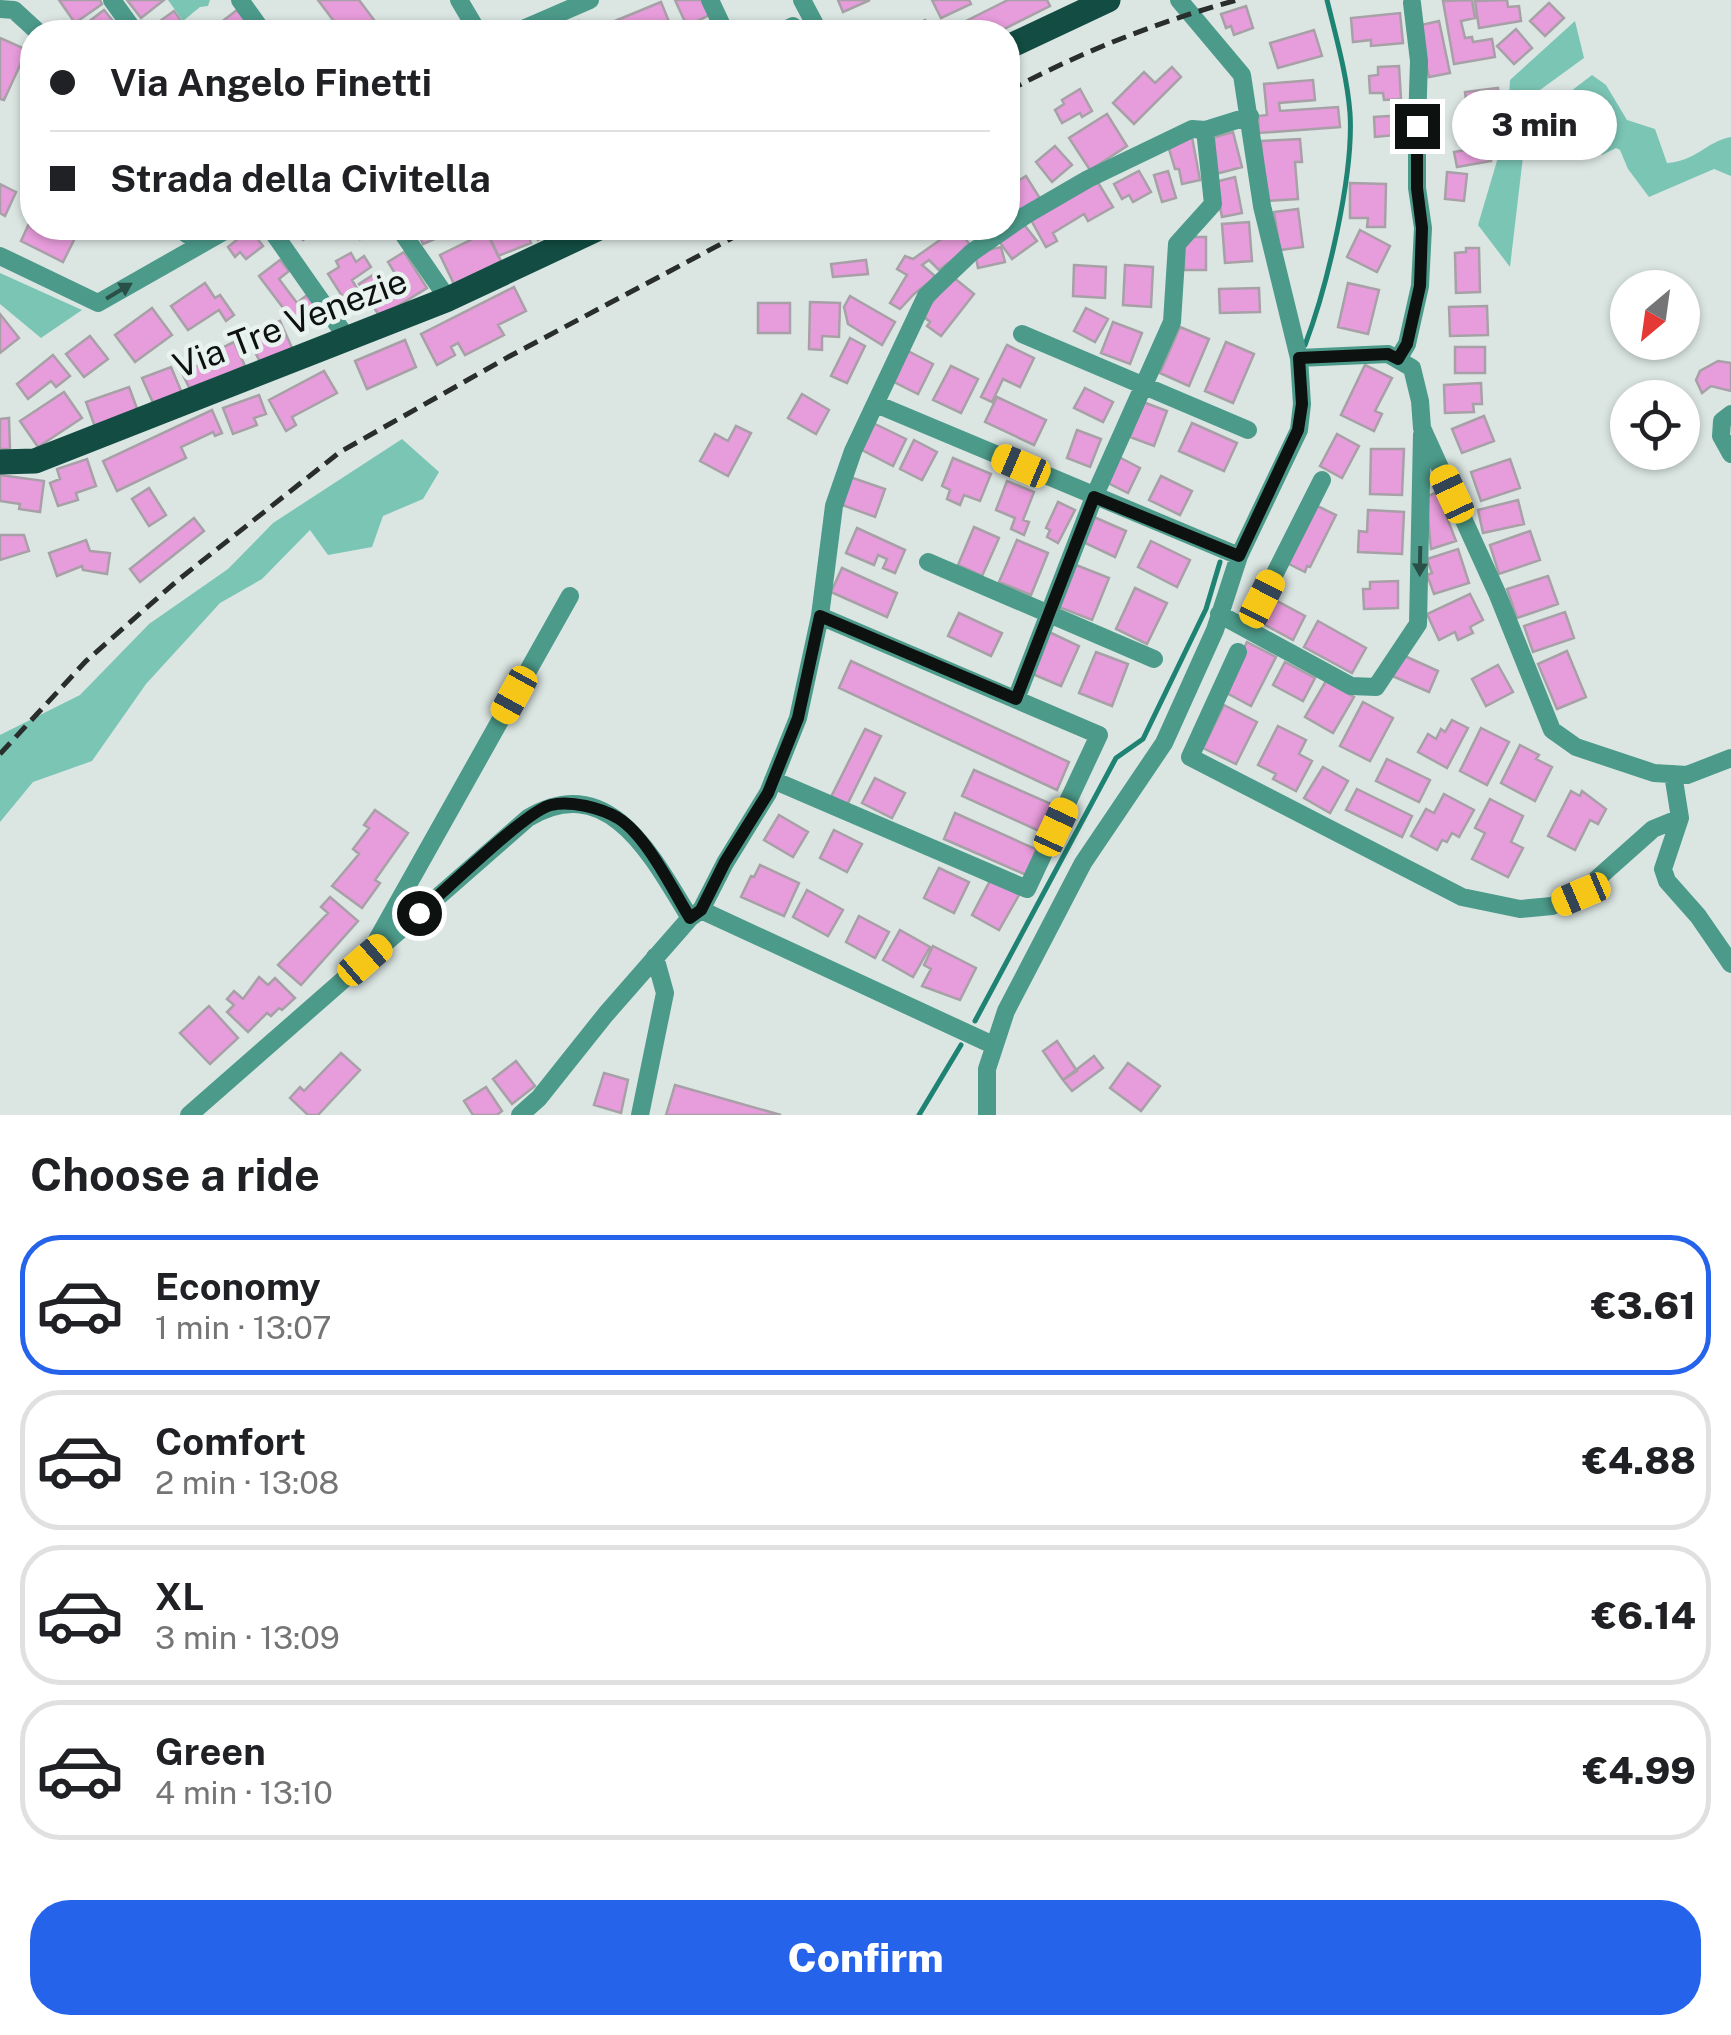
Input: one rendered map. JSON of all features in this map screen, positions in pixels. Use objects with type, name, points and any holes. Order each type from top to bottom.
[{"type":"main road","points":[[1020,40],[1108,0]]},
{"type":"main road","name":"Via Tre Venezie","points":[[0,462],[36,461],[448,299],[573,240]]},
{"type":"street","points":[[543,20],[590,0]]},
{"type":"street","points":[[986,1115],[988,1069],[1006,1010],[1083,863],[1164,744],[1220,614],[1239,556],[1298,430],[1302,404],[1299,358],[1262,206],[1242,76],[1179,0]]},
{"type":"street","points":[[1398,359],[1407,344],[1421,272],[1422,228],[1417,188],[1420,60],[1412,3]]},
{"type":"street","points":[[0,9],[14,10],[25,20]]},
{"type":"street","points":[[1020,219],[1088,180],[1192,129],[1205,130],[1250,116]]},
{"type":"street","points":[[1016,699],[1094,497],[1172,322],[1177,244],[1213,204],[1205,130]]},
{"type":"street","points":[[196,240],[200,243]]},
{"type":"street","points":[[0,256],[98,303],[206,240]]},
{"type":"street","points":[[278,240],[347,338]]},
{"type":"street","points":[[407,240],[448,299]]},
{"type":"street","points":[[520,1115],[539,1098],[655,957],[696,914],[773,780],[798,718],[820,616],[834,506],[853,451],[926,296],[989,240]]},
{"type":"street","points":[[1022,334],[1248,430]]},
{"type":"street","points":[[1220,614],[1351,686],[1376,687],[1418,624],[1422,428],[1412,368],[1388,354],[1299,358]]},
{"type":"street","points":[[876,404],[1239,556]]},
{"type":"street","points":[[1731,414],[1722,421],[1721,436],[1731,454]]},
{"type":"street","points":[[1422,428],[1497,593],[1552,730],[1576,747],[1654,773],[1687,775],[1731,758]]},
{"type":"street","points":[[1247,629],[1322,480]]},
{"type":"street","points":[[928,562],[1154,658]]},
{"type":"street","points":[[365,960],[570,596]]},
{"type":"street","points":[[773,780],[1027,889],[1099,735],[820,616]]},
{"type":"street","points":[[1190,757],[1238,652]]},
{"type":"street","points":[[1164,744],[1462,897],[1520,909],[1552,906],[1581,894],[1653,829],[1680,818]]},
{"type":"street","points":[[1673,774],[1680,818],[1663,869],[1667,881],[1698,916],[1731,964]]},
{"type":"street","points":[[189,1115],[528,818],[550,805],[588,806],[620,819],[696,914],[993,1045]]},
{"type":"street","points":[[640,1115],[665,994],[655,957]]},
{"type":"green space","points":[[168,0],[210,0],[208,6],[182,20]]},
{"type":"green space","points":[[1575,21],[1584,58],[1533,95],[1545,111],[1592,75],[1606,85],[1627,120],[1655,129],[1667,163],[1686,159],[1731,137],[1731,176],[1714,169],[1649,197],[1628,169],[1620,150],[1602,155],[1587,149],[1577,138],[1559,148],[1536,138],[1524,148],[1510,267],[1478,225],[1507,127],[1510,80]]},
{"type":"green space","points":[[0,273],[82,310],[41,338],[0,304]]},
{"type":"green space","points":[[402,439],[439,472],[423,499],[383,516],[372,547],[328,555],[310,530],[262,579],[220,603],[146,684],[92,761],[33,782],[0,822],[0,735],[80,695],[149,624],[228,569],[273,523]]},
{"type":"building","points":[[59,0],[100,0],[102,4],[79,20],[73,20]]},
{"type":"building","points":[[127,0],[164,0],[141,18]]},
{"type":"building","points":[[318,0],[359,0],[374,20],[333,20]]},
{"type":"building","points":[[675,0],[705,0],[712,14],[700,20],[684,20]]},
{"type":"building","points":[[838,0],[870,0],[843,12]]},
{"type":"building","points":[[932,0],[969,0],[971,4],[941,18]]},
{"type":"building","points":[[1008,0],[1047,0],[1050,6],[1020,21],[968,20]]},
{"type":"building","points":[[1472,0],[1475,18],[1461,21],[1465,38],[1472,37],[1473,42],[1492,39],[1495,57],[1454,64],[1443,1]]},
{"type":"building","points":[[1507,0],[1508,7],[1519,6],[1521,21],[1479,28],[1475,1]]},
{"type":"building","points":[[661,2],[668,20],[617,20]]},
{"type":"building","points":[[1549,3],[1564,18],[1545,36],[1530,21]]},
{"type":"building","points":[[1246,6],[1253,28],[1234,35],[1231,26],[1226,28],[1221,14]]},
{"type":"building","points":[[104,10],[112,20],[91,20]]},
{"type":"building","points":[[237,10],[245,20],[224,20]]},
{"type":"building","points":[[174,11],[180,20],[162,20]]},
{"type":"building","points":[[1400,13],[1403,43],[1371,46],[1371,40],[1353,42],[1351,18]]},
{"type":"building","points":[[1439,21],[1450,73],[1429,77],[1417,26]]},
{"type":"building","points":[[1516,29],[1532,48],[1514,64],[1497,46]]},
{"type":"building","points":[[1314,30],[1322,56],[1278,68],[1270,43]]},
{"type":"building","points":[[0,38],[20,47],[20,65],[4,100],[0,99]]},
{"type":"building","points":[[1399,66],[1401,99],[1384,100],[1383,93],[1370,93],[1369,76],[1378,75],[1378,67]]},
{"type":"building","points":[[1172,67],[1181,77],[1134,124],[1113,103],[1144,72],[1155,83]]},
{"type":"building","points":[[1313,80],[1315,100],[1279,103],[1280,111],[1338,107],[1340,127],[1259,133],[1258,116],[1267,115],[1264,84]]},
{"type":"building","points":[[1498,88],[1500,103],[1467,107],[1465,92]]},
{"type":"building","points":[[1080,89],[1092,111],[1062,123],[1055,110],[1064,104],[1062,100]]},
{"type":"building","points":[[1501,104],[1504,125],[1493,126],[1494,138],[1469,141],[1466,117],[1488,114],[1487,106]]},
{"type":"building","points":[[1107,114],[1127,146],[1090,170],[1069,138]]},
{"type":"building","points":[[1404,115],[1405,134],[1375,137],[1374,117]]},
{"type":"building","points":[[1233,132],[1242,167],[1216,174],[1208,139]]},
{"type":"building","points":[[1192,137],[1200,180],[1182,184],[1169,149]]},
{"type":"building","points":[[1300,139],[1302,162],[1295,162],[1298,199],[1266,201],[1261,141]]},
{"type":"building","points":[[1055,146],[1072,165],[1052,182],[1036,162]]},
{"type":"building","points":[[1488,146],[1491,161],[1457,167],[1454,152]]},
{"type":"building","points":[[1139,171],[1151,192],[1133,202],[1129,195],[1122,199],[1114,184]]},
{"type":"building","points":[[1168,171],[1176,198],[1162,202],[1154,175]]},
{"type":"building","points":[[1447,172],[1467,174],[1464,201],[1445,199]]},
{"type":"building","points":[[1026,176],[1041,200],[1020,213],[1020,180]]},
{"type":"building","points":[[1235,177],[1242,213],[1222,217],[1215,182]]},
{"type":"building","points":[[1097,181],[1113,207],[1088,221],[1084,214],[1053,233],[1057,241],[1046,247],[1031,220]]},
{"type":"building","points":[[1350,183],[1386,184],[1385,227],[1367,227],[1368,218],[1350,218]]},
{"type":"building","points":[[0,184],[16,192],[5,216],[0,213]]},
{"type":"building","points":[[1298,209],[1303,247],[1280,250],[1274,212]]},
{"type":"building","points":[[1249,222],[1252,261],[1225,263],[1222,224]]},
{"type":"building","points":[[1020,224],[1037,241],[1012,259],[998,240],[1020,240]]},
{"type":"building","points":[[1360,230],[1390,246],[1377,272],[1347,257]]},
{"type":"building","points":[[1190,237],[1206,237],[1206,270],[1184,270],[1184,244]]},
{"type":"building","points":[[21,240],[74,240],[63,262]]},
{"type":"building","points":[[237,240],[258,240],[263,246],[246,259],[240,252],[235,257],[228,247]]},
{"type":"building","points":[[471,240],[491,240],[501,261],[454,284],[440,255]]},
{"type":"building","points":[[491,240],[530,240],[531,243],[498,256]]},
{"type":"building","points":[[940,240],[966,240],[971,246],[939,270],[929,260],[922,265],[936,277],[900,309],[890,303],[907,275],[897,269],[905,256],[913,259]]},
{"type":"building","points":[[1001,247],[1005,262],[978,268],[975,253]]},
{"type":"building","points":[[1466,248],[1479,248],[1480,292],[1456,293],[1455,253],[1466,252]]},
{"type":"building","points":[[404,252],[427,288],[380,317],[359,284],[376,273],[382,283],[396,275],[388,262]]},
{"type":"building","points":[[351,253],[356,262],[364,256],[371,267],[352,280],[358,290],[344,299],[328,274],[339,267],[336,261]]},
{"type":"building","points":[[280,260],[289,271],[279,279],[297,303],[307,295],[317,309],[296,325],[259,276]]},
{"type":"building","points":[[866,260],[868,274],[833,277],[831,264]]},
{"type":"building","points":[[1074,265],[1106,267],[1105,298],[1073,296]]},
{"type":"building","points":[[1125,265],[1153,267],[1151,307],[1123,305]]},
{"type":"building","points":[[953,277],[974,294],[941,336],[927,326],[930,322],[922,315]]},
{"type":"building","points":[[205,283],[215,298],[220,295],[234,315],[226,321],[219,310],[188,330],[171,306]]},
{"type":"building","points":[[1348,283],[1379,290],[1368,334],[1338,327]]},
{"type":"building","points":[[514,287],[526,311],[498,325],[504,335],[465,355],[458,343],[451,347],[455,355],[437,365],[421,334]]},
{"type":"building","points":[[1259,288],[1260,312],[1220,313],[1219,289]]},
{"type":"building","points":[[850,296],[895,322],[882,345],[848,324],[844,307]]},
{"type":"building","points":[[810,302],[840,303],[839,337],[822,336],[822,350],[809,349]]},
{"type":"building","points":[[758,303],[790,303],[790,333],[758,333]]},
{"type":"building","points":[[1487,306],[1488,335],[1450,336],[1449,307]]},
{"type":"building","points":[[152,308],[172,335],[135,362],[115,335]]},
{"type":"building","points":[[1086,308],[1108,319],[1095,342],[1074,331]]},
{"type":"building","points":[[0,314],[19,338],[0,353]]},
{"type":"building","points":[[280,321],[293,350],[261,364],[247,335]]},
{"type":"building","points":[[1113,322],[1142,333],[1130,364],[1101,353]]},
{"type":"building","points":[[1180,327],[1209,339],[1189,386],[1160,373]]},
{"type":"building","points":[[90,336],[108,359],[84,377],[66,354]]},
{"type":"building","points":[[850,338],[865,346],[847,383],[831,376]]},
{"type":"building","points":[[405,340],[416,367],[367,389],[355,361]]},
{"type":"building","points":[[234,342],[245,366],[191,391],[182,373]]},
{"type":"building","points":[[1226,342],[1254,354],[1233,403],[1205,391]]},
{"type":"building","points":[[1007,345],[1034,358],[1020,387],[1003,379],[992,402],[981,397]]},
{"type":"building","points":[[1455,347],[1485,347],[1485,373],[1455,373]]},
{"type":"building","points":[[908,351],[933,364],[918,394],[892,381]]},
{"type":"building","points":[[53,355],[70,376],[56,387],[51,381],[28,399],[17,384]]},
{"type":"building","points":[[1718,361],[1731,363],[1731,391],[1711,386],[1702,393],[1700,380],[1696,380],[1700,371]]},
{"type":"building","points":[[1365,365],[1392,378],[1375,411],[1382,414],[1374,431],[1341,415]]},
{"type":"building","points":[[951,366],[978,379],[961,413],[933,400]]},
{"type":"building","points":[[171,367],[182,393],[154,405],[142,378]]},
{"type":"building","points":[[324,371],[337,393],[292,417],[296,425],[286,431],[269,400]]},
{"type":"building","points":[[1481,383],[1482,404],[1473,404],[1474,412],[1445,413],[1444,385]]},
{"type":"building","points":[[129,387],[138,411],[95,427],[86,402]]},
{"type":"building","points":[[1085,388],[1113,402],[1103,422],[1074,408]]},
{"type":"building","points":[[64,392],[82,418],[38,447],[20,421]]},
{"type":"building","points":[[802,394],[829,410],[816,434],[788,418]]},
{"type":"building","points":[[259,395],[266,414],[254,418],[257,425],[233,434],[223,408]]},
{"type":"building","points":[[997,397],[1046,420],[1034,445],[985,422]]},
{"type":"building","points":[[1143,402],[1167,411],[1154,446],[1130,437]]},
{"type":"building","points":[[212,410],[222,433],[215,436],[213,432],[181,447],[186,458],[117,491],[103,461]]},
{"type":"building","points":[[1484,416],[1494,441],[1462,453],[1452,429]]},
{"type":"building","points":[[9,418],[10,449],[0,449],[0,419]]},
{"type":"building","points":[[871,422],[906,439],[893,466],[858,448]]},
{"type":"building","points":[[1192,423],[1237,443],[1224,471],[1179,451]]},
{"type":"building","points":[[736,426],[751,433],[728,476],[700,461],[715,434],[728,441]]},
{"type":"building","points":[[1077,430],[1101,439],[1090,467],[1067,458]]},
{"type":"building","points":[[1337,434],[1359,446],[1342,478],[1320,466]]},
{"type":"building","points":[[914,440],[937,452],[922,480],[900,469]]},
{"type":"building","points":[[1371,449],[1404,449],[1402,495],[1370,494]]},
{"type":"building","points":[[1117,456],[1140,468],[1128,493],[1104,481]]},
{"type":"building","points":[[953,458],[991,474],[980,501],[964,495],[960,505],[947,499],[950,490],[942,486]]},
{"type":"building","points":[[87,459],[96,486],[76,493],[78,500],[58,506],[50,483],[60,479],[57,469]]},
{"type":"building","points":[[1510,459],[1520,488],[1481,501],[1471,472]]},
{"type":"building","points":[[0,475],[44,481],[40,512],[0,501]]},
{"type":"building","points":[[847,476],[885,489],[875,517],[837,503]]},
{"type":"building","points":[[1161,476],[1192,491],[1180,515],[1149,500]]},
{"type":"building","points":[[1007,481],[1034,492],[1023,520],[1029,522],[1024,535],[1011,529],[1015,518],[996,510]]},
{"type":"building","points":[[149,488],[166,515],[149,526],[132,499]]},
{"type":"building","points":[[1437,492],[1456,541],[1431,549],[1426,497]]},
{"type":"building","points":[[1518,500],[1524,524],[1483,533],[1478,510]]},
{"type":"building","points":[[1058,502],[1075,510],[1058,543],[1047,537],[1050,530],[1046,528]]},
{"type":"building","points":[[1313,504],[1336,515],[1305,572],[1285,562]]},
{"type":"building","points":[[1368,510],[1404,512],[1402,554],[1358,552],[1359,531],[1367,532]]},
{"type":"building","points":[[1094,517],[1126,531],[1115,557],[1083,542]]},
{"type":"building","points":[[194,518],[204,531],[140,582],[130,569]]},
{"type":"building","points":[[974,527],[999,538],[982,576],[958,565]]},
{"type":"building","points":[[857,528],[905,550],[895,573],[883,568],[887,559],[878,555],[874,565],[846,553]]},
{"type":"building","points":[[1530,531],[1540,560],[1499,574],[1490,545]]},
{"type":"building","points":[[0,535],[24,535],[29,551],[0,560]]},
{"type":"building","points":[[86,540],[90,551],[110,553],[107,574],[83,570],[82,566],[57,576],[49,553]]},
{"type":"building","points":[[1017,540],[1048,553],[1031,595],[999,582]]},
{"type":"building","points":[[1151,541],[1190,560],[1177,587],[1138,567]]},
{"type":"building","points":[[1458,549],[1469,583],[1434,594],[1427,575],[1432,573],[1427,559]]},
{"type":"building","points":[[1076,565],[1109,578],[1092,620],[1059,607]]},
{"type":"building","points":[[842,568],[897,593],[887,617],[831,592]]},
{"type":"building","points":[[1548,576],[1558,604],[1517,618],[1507,589]]},
{"type":"building","points":[[1398,581],[1398,608],[1364,609],[1363,589],[1370,589],[1370,582]]},
{"type":"building","points":[[1135,588],[1167,603],[1147,644],[1116,629]]},
{"type":"building","points":[[1470,594],[1483,620],[1470,627],[1473,633],[1458,640],[1455,632],[1439,640],[1427,614]]},
{"type":"building","points":[[1268,596],[1305,616],[1293,640],[1256,620]]},
{"type":"building","points":[[1565,612],[1574,638],[1533,652],[1524,626]]},
{"type":"building","points":[[959,613],[1002,633],[991,656],[948,636]]},
{"type":"building","points":[[1318,621],[1366,648],[1352,673],[1304,647]]},
{"type":"building","points":[[1047,631],[1079,646],[1061,686],[1028,672]]},
{"type":"building","points":[[1247,642],[1276,657],[1251,706],[1223,691]]},
{"type":"building","points":[[1567,651],[1586,697],[1557,709],[1538,664]]},
{"type":"building","points":[[1096,652],[1128,664],[1112,706],[1079,693]]},
{"type":"building","points":[[1398,653],[1438,671],[1429,692],[1388,674]]},
{"type":"building","points":[[851,661],[1069,762],[1057,790],[839,688]]},
{"type":"building","points":[[1285,662],[1315,678],[1303,701],[1273,685]]},
{"type":"building","points":[[1498,665],[1513,692],[1486,706],[1472,679]]},
{"type":"building","points":[[1326,681],[1354,697],[1333,733],[1305,717]]},
{"type":"building","points":[[1363,702],[1393,718],[1370,761],[1340,746]]},
{"type":"building","points":[[1224,705],[1257,722],[1236,764],[1203,748]]},
{"type":"building","points":[[1452,720],[1468,728],[1447,768],[1418,752],[1428,734],[1436,739]]},
{"type":"building","points":[[1278,726],[1306,740],[1299,754],[1312,761],[1296,791],[1273,779],[1276,774],[1258,765]]},
{"type":"building","points":[[1481,728],[1509,742],[1487,785],[1460,771]]},
{"type":"building","points":[[865,729],[881,736],[846,807],[830,799]]},
{"type":"building","points":[[1520,745],[1552,767],[1535,801],[1501,783]]},
{"type":"building","points":[[1387,759],[1430,780],[1419,802],[1376,781]]},
{"type":"building","points":[[1323,767],[1348,781],[1330,813],[1304,798]]},
{"type":"building","points":[[974,770],[1060,808],[1048,835],[962,796]]},
{"type":"building","points":[[875,778],[905,793],[892,818],[862,803]]},
{"type":"building","points":[[1357,789],[1412,816],[1402,837],[1346,810]]},
{"type":"building","points":[[1571,791],[1580,796],[1582,791],[1606,809],[1598,824],[1590,820],[1575,850],[1548,836]]},
{"type":"building","points":[[1444,794],[1474,810],[1459,837],[1452,833],[1437,850],[1411,836],[1426,809],[1434,813]]},
{"type":"building","points":[[1490,799],[1523,816],[1511,842],[1523,848],[1508,877],[1472,859],[1485,833],[1475,828]]},
{"type":"building","points":[[375,810],[408,833],[375,880],[380,883],[362,908],[332,886],[359,854],[353,849],[369,828],[364,825]]},
{"type":"building","points":[[955,813],[1042,852],[1031,877],[944,839]]},
{"type":"building","points":[[779,815],[808,832],[793,857],[764,840]]},
{"type":"building","points":[[834,830],[862,844],[847,872],[820,858]]},
{"type":"building","points":[[760,865],[799,883],[784,916],[741,897]]},
{"type":"building","points":[[939,868],[969,882],[954,913],[924,898]]},
{"type":"building","points":[[991,879],[1019,895],[999,930],[972,915]]},
{"type":"building","points":[[807,890],[843,910],[828,936],[793,917]]},
{"type":"building","points":[[330,897],[358,921],[301,985],[278,965],[328,913],[321,907]]},
{"type":"building","points":[[859,916],[889,932],[875,958],[846,942]]},
{"type":"building","points":[[900,930],[930,947],[913,977],[883,960]]},
{"type":"building","points":[[933,946],[976,968],[960,1000],[922,986],[931,969],[924,965]]},
{"type":"building","points":[[259,977],[268,985],[275,978],[295,998],[271,1016],[267,1013],[248,1032],[227,1012],[234,1005],[227,999],[234,991],[243,999]]},
{"type":"building","points":[[209,1006],[238,1038],[210,1064],[180,1033]]},
{"type":"building","points":[[1057,1041],[1077,1071],[1063,1080],[1043,1051]]},
{"type":"building","points":[[341,1053],[360,1070],[318,1115],[308,1115],[290,1098],[300,1087],[304,1091]]},
{"type":"building","points":[[1094,1056],[1103,1068],[1072,1091],[1063,1080]]},
{"type":"building","points":[[516,1061],[535,1086],[512,1104],[493,1079]]},
{"type":"building","points":[[1128,1063],[1160,1086],[1141,1111],[1110,1088]]},
{"type":"building","points":[[604,1073],[628,1080],[621,1113],[594,1105]]},
{"type":"building","points":[[675,1085],[781,1115],[666,1115]]},
{"type":"building","points":[[486,1087],[502,1111],[497,1115],[473,1115],[464,1101]]},
{"type":"waterway","points":[[1305,345],[1337,230],[1350,138],[1346,85],[1327,0]]},
{"type":"waterway","points":[[975,1021],[1116,758],[1143,739],[1206,609],[1220,562]]},
{"type":"waterway","points":[[919,1115],[961,1045]]},
{"type":"railway","points":[[1020,85],[1120,39],[1237,0]]},
{"type":"railway","points":[[0,754],[86,661],[178,580],[340,452],[728,240]]},
{"type":"route","points":[[419,913],[528,818],[550,805],[588,806],[620,819],[650,853],[690,918],[701,910],[725,862],[768,793],[798,718],[820,616],[1016,699],[1094,497],[1239,556],[1298,430],[1302,404],[1299,358],[1388,354],[1398,359],[1407,344],[1422,258],[1417,126]]}]
